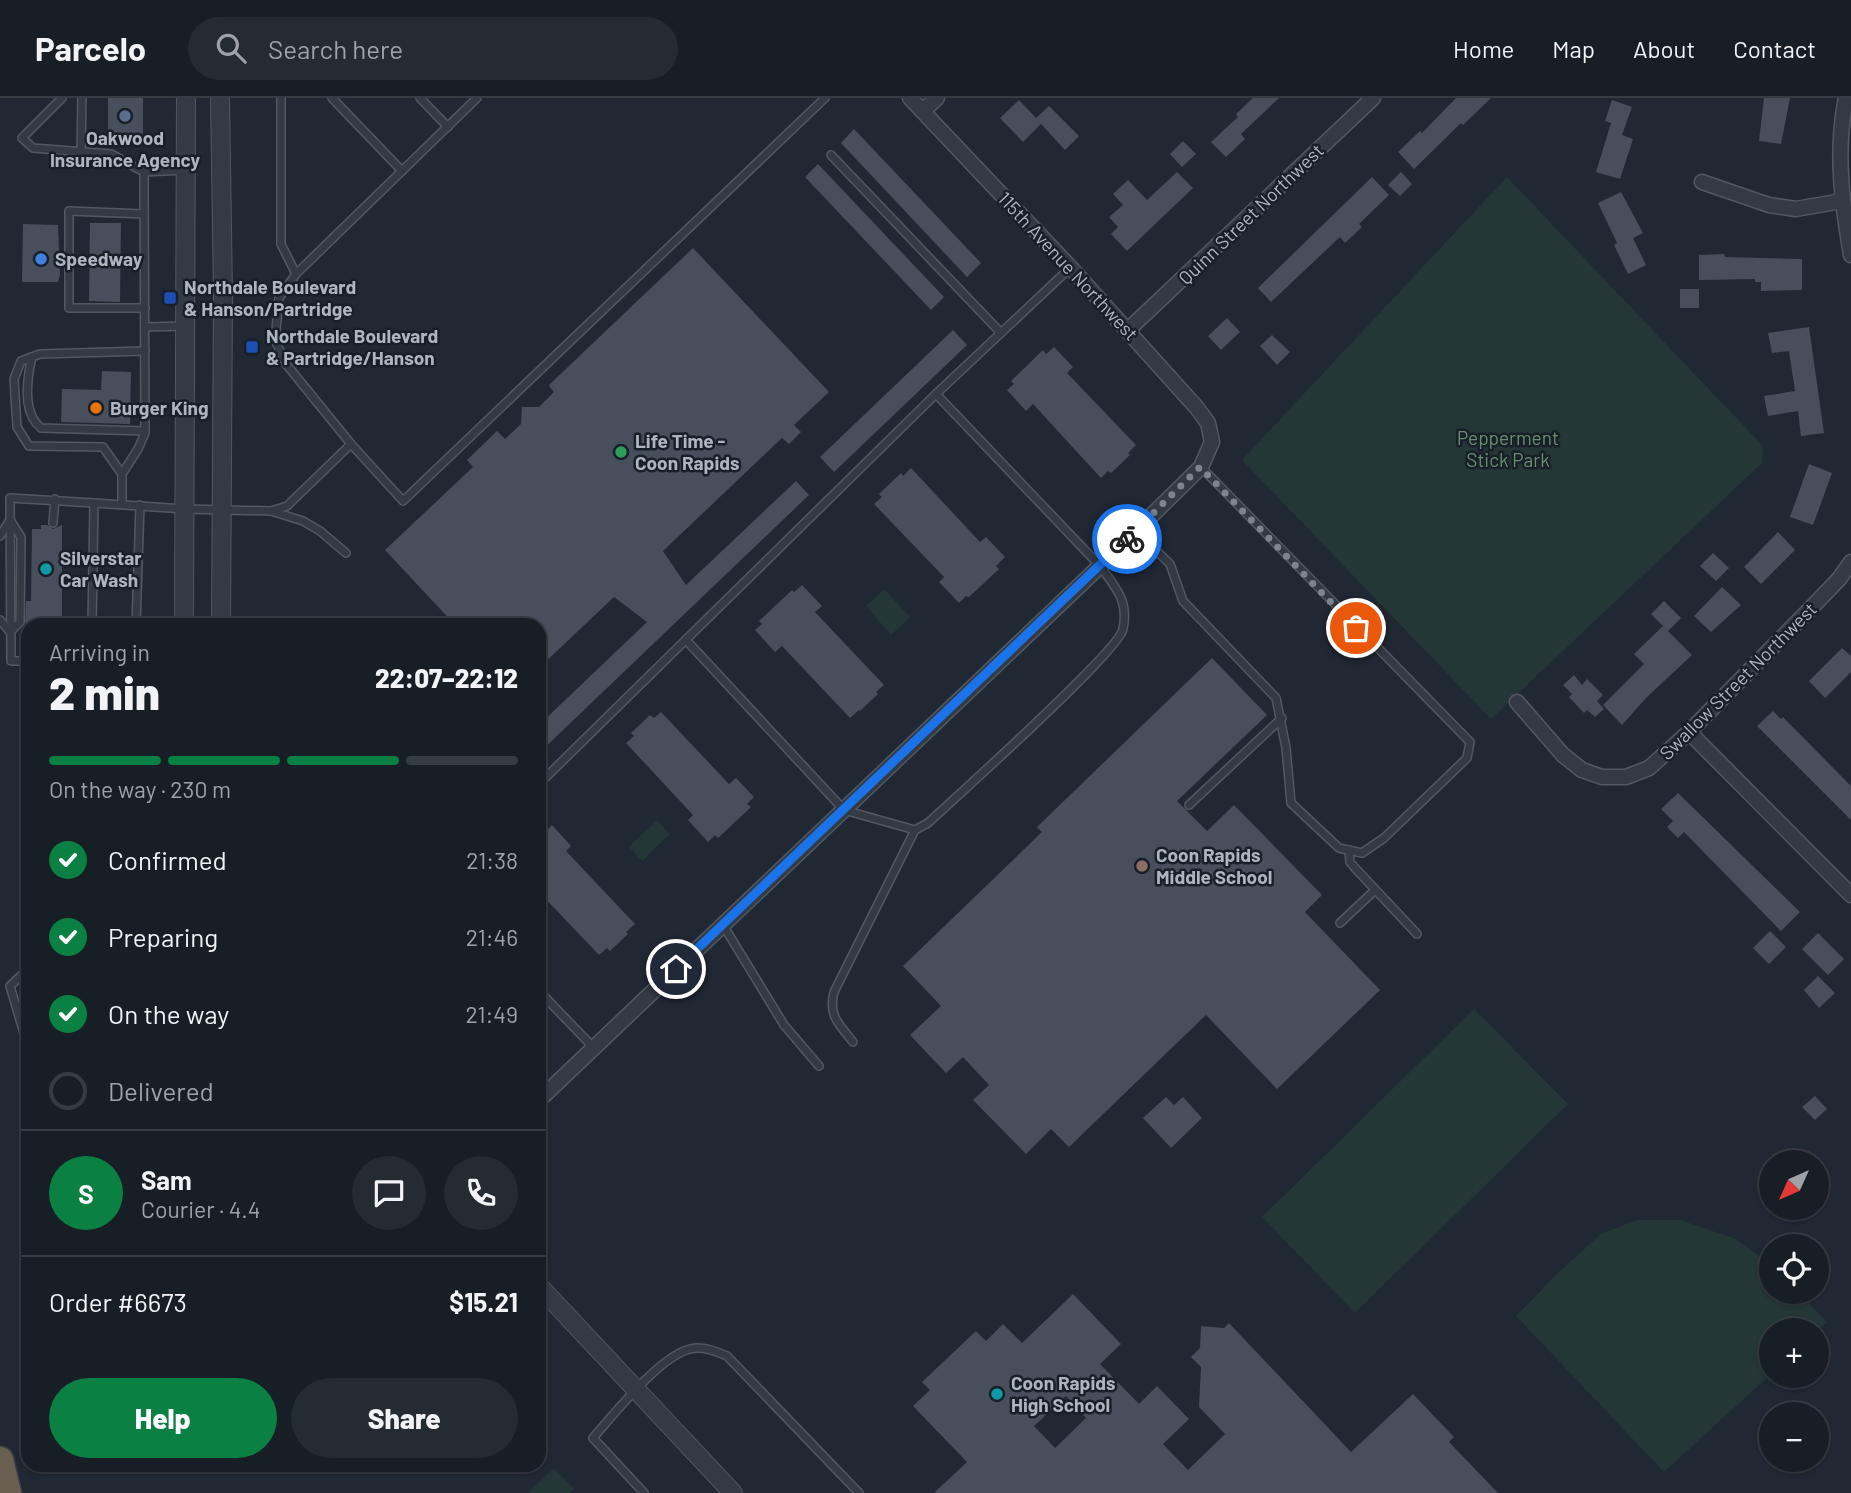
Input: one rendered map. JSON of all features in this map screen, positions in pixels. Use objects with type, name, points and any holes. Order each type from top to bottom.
[{"type":"highway","points":[[0,1460],[8,1493]]},
{"type":"street","points":[[184,618],[186,98]]},
{"type":"street","points":[[220,98],[223,234],[221,618]]},
{"type":"street","name":"115th Avenue Northwest","points":[[910,98],[1070,267],[1198,408],[1208,423],[1212,442],[1200,467]]},
{"type":"street","points":[[923,111],[937,98]]},
{"type":"street","name":"Quinn Street Northwest","points":[[1128,330],[1373,98]]},
{"type":"street","points":[[1846,98],[1840,164],[1842,201],[1851,255]]},
{"type":"street","points":[[1702,183],[1769,205],[1796,209],[1842,201]]},
{"type":"street","points":[[546,1093],[1100,566],[1200,467]]},
{"type":"street","name":"Swallow Street Northwest","points":[[1517,702],[1563,755],[1582,770],[1602,777],[1626,777],[1649,768],[1689,732],[1822,597],[1851,562]]},
{"type":"street","points":[[1689,732],[1851,895]]},
{"type":"street","points":[[546,1294],[733,1493]]},
{"type":"lane","points":[[62,98],[22,138],[33,148],[111,154],[144,172],[186,170]]},
{"type":"lane","points":[[81,153],[82,98]]},
{"type":"lane","points":[[281,98],[281,244],[296,274]]},
{"type":"lane","points":[[332,98],[402,171]]},
{"type":"lane","points":[[420,98],[448,127]]},
{"type":"lane","points":[[477,98],[296,274],[279,298],[275,340],[286,363],[351,444],[403,501],[825,98]]},
{"type":"lane","points":[[831,155],[1001,333]]},
{"type":"lane","points":[[122,504],[122,474],[138,449],[145,431],[144,172]]},
{"type":"lane","points":[[144,214],[69,211],[69,307],[145,308]]},
{"type":"lane","points":[[546,777],[936,394],[1070,267]]},
{"type":"lane","points":[[145,327],[187,326]]},
{"type":"lane","points":[[122,474],[103,447],[29,446],[17,427],[14,379],[21,360],[40,354],[145,351]]},
{"type":"lane","points":[[32,357],[29,372],[30,413],[41,428],[145,431]]},
{"type":"lane","points":[[853,1042],[834,1018],[831,1005],[834,992],[915,830],[928,823],[1118,641],[1123,630],[1123,598],[1100,566],[936,394]]},
{"type":"lane","points":[[271,511],[287,506],[351,444]]},
{"type":"lane","points":[[1136,531],[1170,564],[1183,601],[1276,698],[1282,718],[1291,803],[1339,848],[1362,853],[1384,838],[1467,758],[1470,743],[1200,467]]},
{"type":"lane","points":[[21,661],[11,661],[10,498],[185,509],[271,511],[303,521],[320,531],[346,553]]},
{"type":"lane","points":[[53,523],[55,499]]},
{"type":"lane","points":[[92,618],[94,503]]},
{"type":"lane","points":[[136,618],[140,505]]},
{"type":"lane","points":[[0,536],[10,520]]},
{"type":"lane","points":[[0,620],[10,632]]},
{"type":"lane","points":[[687,640],[844,810],[915,830]]},
{"type":"lane","points":[[1189,805],[1282,718]]},
{"type":"lane","points":[[1349,850],[1350,862],[1417,934]]},
{"type":"lane","points":[[1340,923],[1375,890]]},
{"type":"lane","points":[[722,924],[784,1025],[819,1066]]},
{"type":"lane","points":[[21,976],[10,986],[21,1023]]},
{"type":"lane","points":[[546,998],[593,1047]]},
{"type":"lane","points":[[644,1493],[593,1438],[636,1390],[667,1362],[690,1349],[709,1349],[727,1356],[859,1493]]},
{"type":"green space","name":"Pepperment Stick Park","points":[[1507,177],[1763,446],[1762,463],[1491,719],[1242,460]]},
{"type":"green space","points":[[884,589],[910,617],[891,635],[866,606]]},
{"type":"green space","points":[[657,820],[670,834],[642,861],[629,847]]},
{"type":"green space","points":[[1474,1009],[1568,1104],[1355,1313],[1262,1217]]},
{"type":"green space","points":[[1636,1220],[1680,1220],[1736,1239],[1759,1256],[1759,1304],[1810,1304],[1823,1318],[1759,1318],[1759,1385],[1664,1472],[1516,1316],[1601,1234]]},
{"type":"green space","points":[[554,1468],[574,1489],[570,1493],[528,1493]]},
{"type":"building","name":"Oakwood Insurance Agency","points":[[108,98],[143,98],[143,134],[108,133]]},
{"type":"building","points":[[1253,98],[1279,98],[1241,134],[1245,139],[1226,157],[1211,142],[1238,117],[1236,114]]},
{"type":"building","points":[[1456,98],[1491,98],[1414,169],[1398,152],[1420,131],[1422,133]]},
{"type":"building","points":[[1764,98],[1790,98],[1781,144],[1759,141]]},
{"type":"building","points":[[1019,100],[1036,118],[1049,106],[1079,136],[1065,150],[1041,124],[1023,142],[1000,118]]},
{"type":"building","points":[[1612,100],[1632,107],[1622,135],[1633,139],[1620,179],[1596,172],[1611,123],[1605,121]]},
{"type":"building","points":[[854,129],[981,263],[967,277],[841,143]]},
{"type":"building","points":[[1183,141],[1196,154],[1182,167],[1170,154]]},
{"type":"building","points":[[818,164],[944,297],[931,310],[805,177]]},
{"type":"building","points":[[1177,172],[1193,188],[1127,251],[1111,234],[1118,227],[1109,217],[1123,205],[1113,194],[1128,180],[1147,200]]},
{"type":"building","points":[[1401,172],[1412,184],[1400,196],[1388,185]]},
{"type":"building","points":[[1372,177],[1389,195],[1359,224],[1362,227],[1345,243],[1340,237],[1271,302],[1258,288]]},
{"type":"building","points":[[1621,192],[1643,233],[1633,238],[1646,265],[1628,274],[1598,203]]},
{"type":"building","points":[[90,223],[121,223],[120,302],[89,301]]},
{"type":"building","name":"Speedway","points":[[23,224],[58,225],[58,282],[22,282]]},
{"type":"building","name":"Life Time - Coon Rapids","points":[[693,248],[829,392],[794,425],[801,432],[789,444],[782,438],[663,551],[686,585],[796,481],[809,495],[546,746],[546,718],[647,622],[614,597],[546,661],[546,618],[448,618],[385,550],[473,467],[467,460],[497,431],[505,439],[521,424],[522,407],[539,407],[554,392],[550,384]]},
{"type":"building","points":[[1724,254],[1725,257],[1802,259],[1802,290],[1761,291],[1761,282],[1755,282],[1755,279],[1699,280],[1699,255]]},
{"type":"building","points":[[1680,289],[1699,289],[1699,308],[1680,308]]},
{"type":"building","points":[[1227,318],[1240,332],[1221,350],[1208,336]]},
{"type":"building","points":[[1809,327],[1824,433],[1801,436],[1798,411],[1768,416],[1764,396],[1795,391],[1789,351],[1772,353],[1768,333]]},
{"type":"building","points":[[953,330],[967,345],[834,472],[820,457]]},
{"type":"building","points":[[1272,335],[1290,352],[1277,365],[1260,346]]},
{"type":"building","points":[[1054,347],[1073,367],[1067,373],[1136,445],[1128,453],[1130,455],[1111,473],[1108,471],[1101,478],[1033,404],[1026,411],[1007,390],[1014,384],[1011,381],[1043,350],[1046,354]]},
{"type":"building","name":"Burger King","points":[[102,371],[131,372],[130,424],[61,422],[62,389],[101,390]]},
{"type":"building","points":[[1809,464],[1832,473],[1813,525],[1790,517]]},
{"type":"building","points":[[911,468],[980,542],[986,537],[1005,557],[996,566],[999,569],[959,603],[939,582],[944,577],[874,504],[882,497],[879,494],[901,473],[903,476]]},
{"type":"building","name":"Silverstar Car Wash","points":[[41,525],[53,529],[62,525],[62,618],[25,618],[26,601],[31,601],[32,529],[41,529]]},
{"type":"building","points":[[1778,532],[1795,550],[1761,584],[1744,567]]},
{"type":"building","points":[[1713,553],[1729,568],[1716,581],[1700,566]]},
{"type":"building","points":[[802,585],[822,606],[815,612],[884,685],[876,692],[878,694],[850,718],[782,646],[775,652],[755,630],[762,624],[759,621],[792,590],[794,592]]},
{"type":"building","points":[[1722,587],[1741,605],[1711,632],[1694,616]]},
{"type":"building","points":[[1664,601],[1681,618],[1668,631],[1651,614]]},
{"type":"building","points":[[1663,626],[1692,655],[1647,697],[1622,725],[1603,705],[1644,664],[1634,654]]},
{"type":"building","points":[[1842,648],[1851,656],[1851,672],[1825,698],[1809,681]]},
{"type":"building","name":"Coon Rapids Middle School","points":[[1212,658],[1267,715],[1177,801],[1207,831],[1234,805],[1322,895],[1305,912],[1380,990],[1277,1089],[1206,1015],[1069,1147],[1051,1129],[1026,1154],[973,1100],[989,1085],[963,1057],[946,1073],[910,1035],[941,1006],[903,966],[1042,832],[1037,827]]},
{"type":"building","points":[[1574,675],[1582,685],[1587,679],[1603,695],[1597,701],[1604,709],[1595,717],[1587,710],[1584,713],[1569,697],[1572,694],[1563,685]]},
{"type":"building","points":[[1773,711],[1781,719],[1783,717],[1851,786],[1851,820],[1757,726]]},
{"type":"building","points":[[661,712],[729,784],[736,778],[754,797],[747,804],[751,807],[718,838],[715,835],[708,842],[688,820],[693,815],[626,743],[634,736],[631,733],[650,715],[654,718]]},
{"type":"building","points":[[1678,793],[1800,912],[1781,931],[1684,832],[1678,838],[1667,827],[1673,821],[1661,809]]},
{"type":"building","points":[[552,825],[571,846],[566,851],[635,924],[610,951],[607,948],[599,955],[546,899],[546,831]]},
{"type":"building","points":[[1770,931],[1786,947],[1769,964],[1753,948]]},
{"type":"building","points":[[1818,933],[1844,959],[1828,975],[1802,949]]},
{"type":"building","points":[[1818,976],[1835,993],[1819,1008],[1804,990]]},
{"type":"building","points":[[1815,1096],[1827,1109],[1815,1120],[1802,1107]]},
{"type":"building","points":[[1166,1097],[1174,1105],[1183,1097],[1202,1118],[1171,1148],[1143,1118]]},
{"type":"building","name":"Coon Rapids High School","points":[[1073,1294],[1121,1344],[1100,1364],[1139,1404],[1157,1386],[1189,1419],[1163,1444],[1188,1470],[1225,1434],[1199,1407],[1201,1367],[1191,1357],[1200,1348],[1201,1326],[1224,1328],[1229,1323],[1351,1452],[1413,1394],[1454,1437],[1449,1442],[1498,1493],[934,1493],[967,1462],[913,1406],[930,1390],[922,1382],[976,1331],[986,1341],[1003,1324],[1022,1343]],"holes":[[[1066,1396],[1086,1418],[1055,1448],[1034,1426]]]},
{"type":"way so far","points":[[1127,539],[1200,467],[1356,628]]},
{"type":"place","name":"Oakwood Insurance Agency","points":[[125,116]]},
{"type":"place","name":"Speedway","points":[[41,259]]},
{"type":"place","name":"Northdale Boulevard & Hanson/Partridge","points":[[170,298]]},
{"type":"place","name":"Northdale Boulevard & Partridge/Hanson","points":[[252,347]]},
{"type":"place","name":"Burger King","points":[[96,408]]},
{"type":"place","name":"Life Time - Coon Rapids","points":[[621,452]]},
{"type":"place","name":"Silverstar Car Wash","points":[[46,569]]},
{"type":"place","name":"Coon Rapids Middle School","points":[[1142,866]]},
{"type":"place","name":"Coon Rapids High School","points":[[997,1394]]},
{"type":"route","points":[[676,969],[1127,539]]}]
